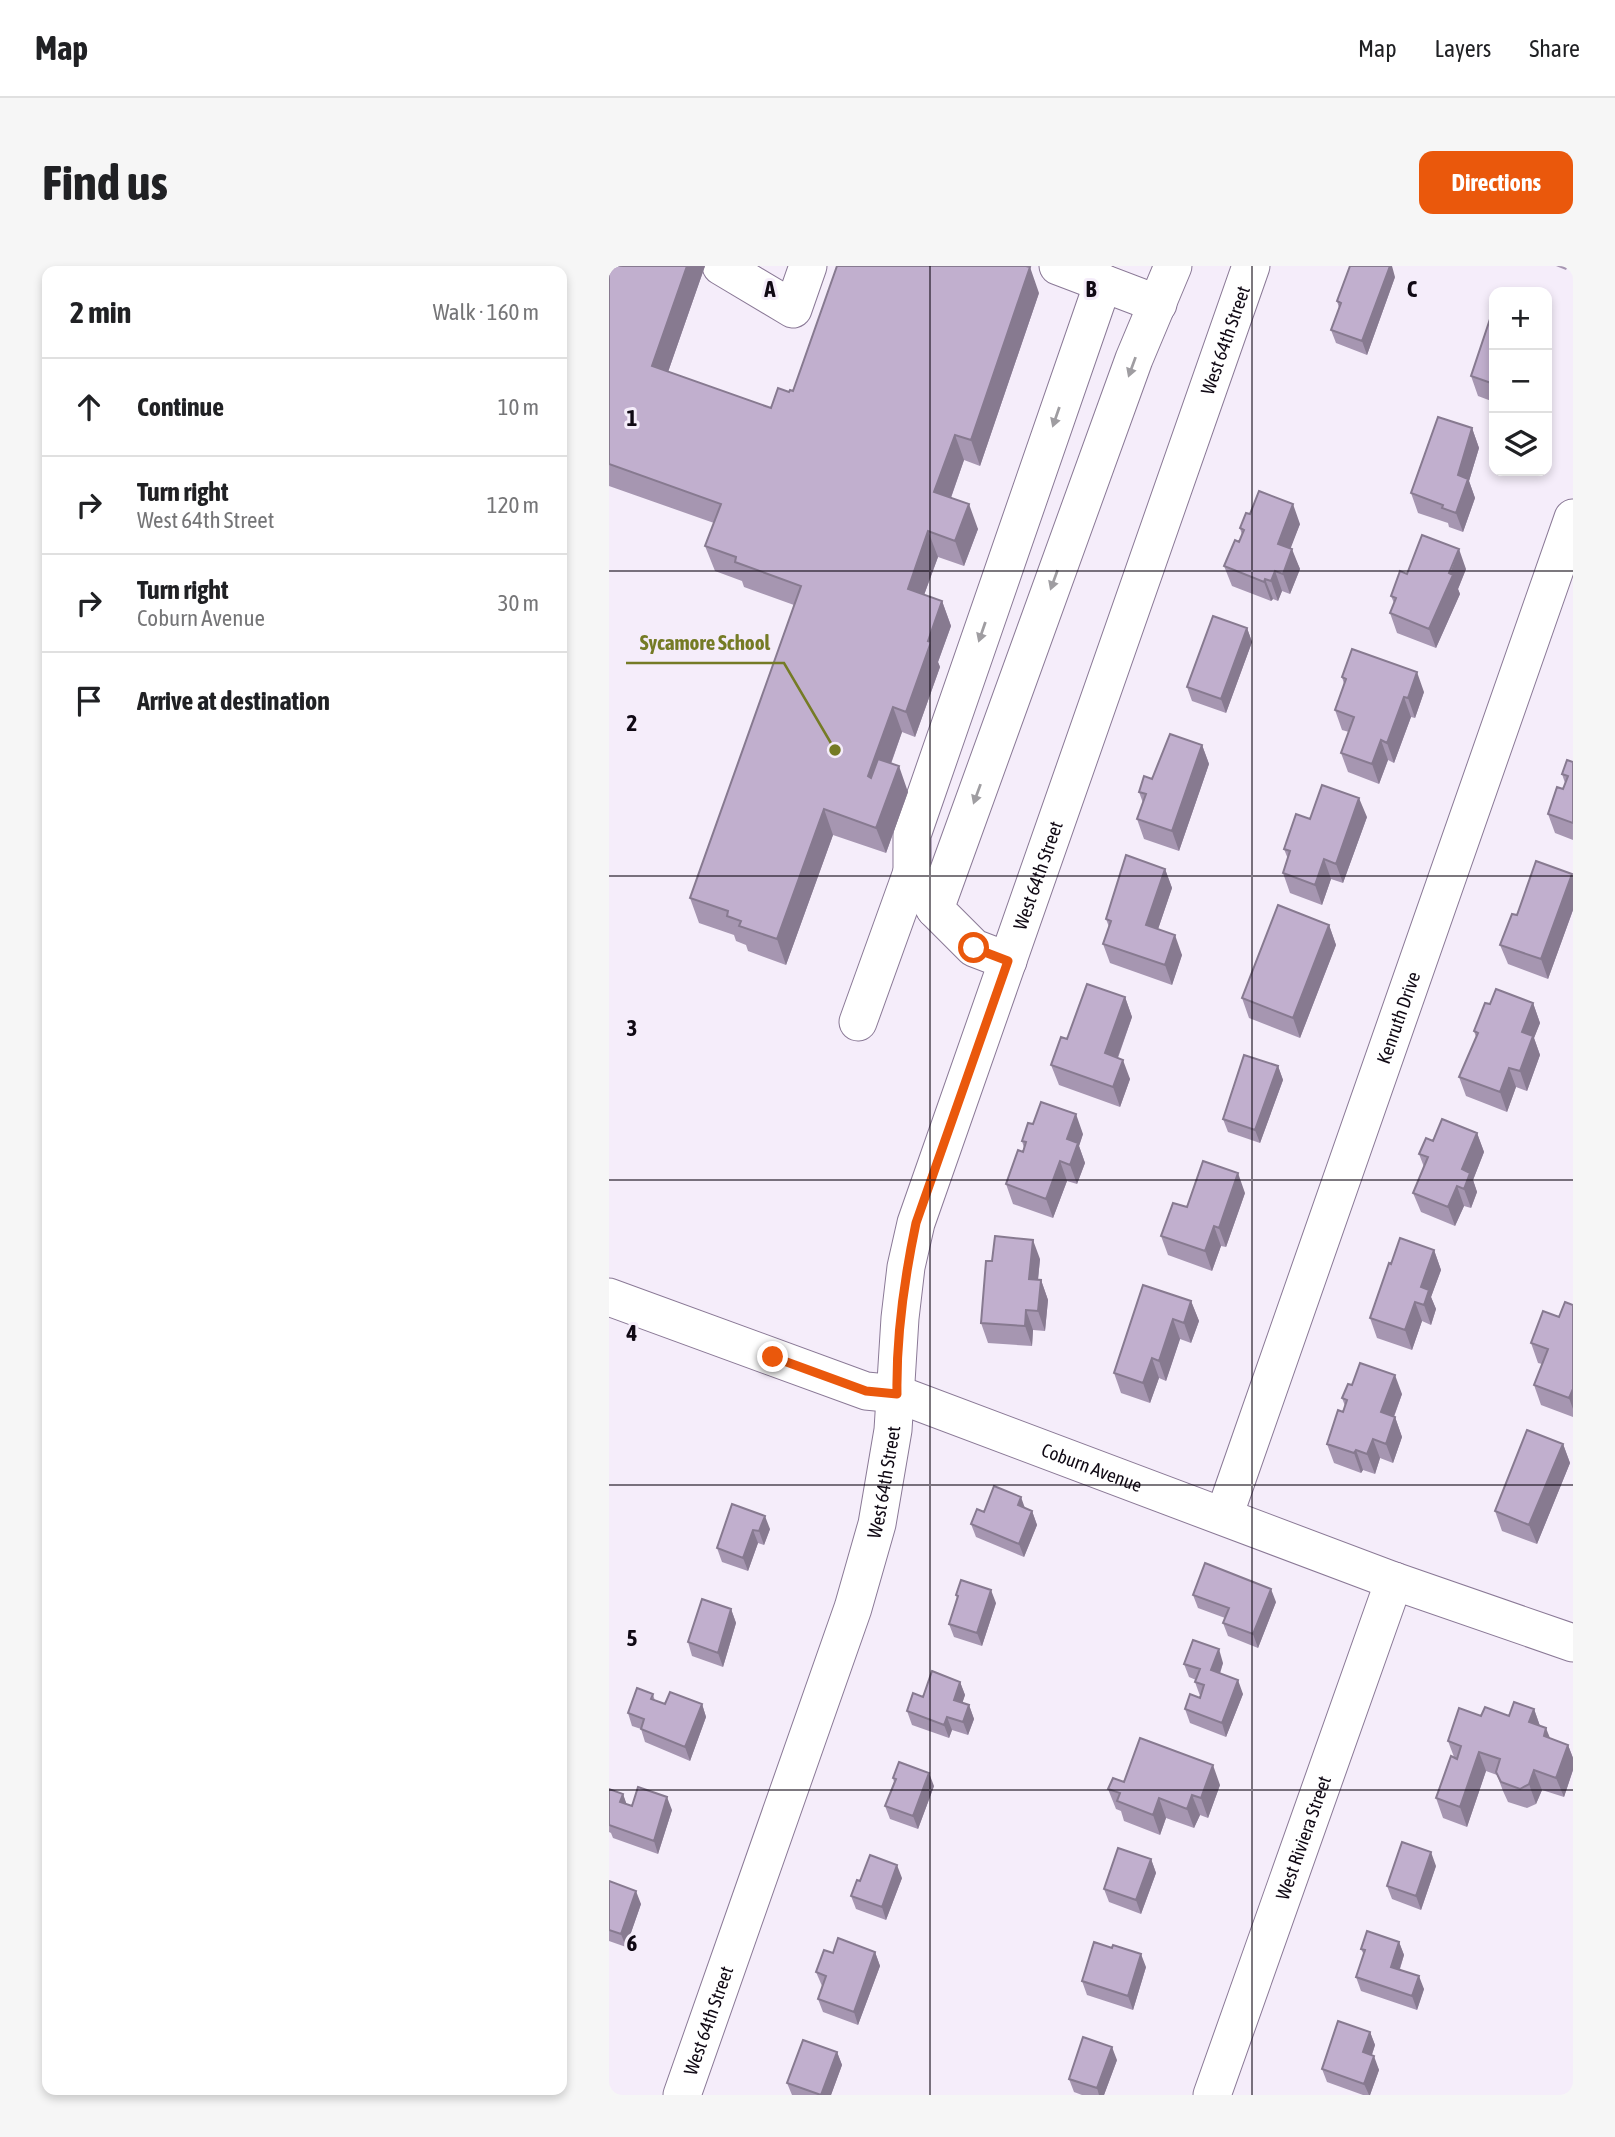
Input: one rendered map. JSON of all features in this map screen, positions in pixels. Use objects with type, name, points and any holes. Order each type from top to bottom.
[{"type":"street","points":[[722,266],[793,309],[808,266]]},
{"type":"street","points":[[1058,266],[1158,304]]},
{"type":"street","points":[[935,909],[1134,359],[1173,266]]},
{"type":"street","name":"West 64th Street","points":[[682,2095],[853,1608],[877,1524],[893,1430],[897,1394],[896,1355],[906,1267],[916,1223],[1251,266]]},
{"type":"street","points":[[858,1022],[912,872],[912,835],[1103,283]]},
{"type":"street","name":"Kenruth Drive","points":[[1223,1516],[1573,518]]},
{"type":"street","points":[[912,872],[935,909],[974,948],[1008,961]]},
{"type":"street","name":"Coburn Avenue","points":[[609,1297],[866,1391],[897,1394],[1394,1581],[1573,1643]]},
{"type":"street","name":"West Riviera Street","points":[[1212,2095],[1394,1581]]},
{"type":"building","points":[[609,266],[687,266],[652,366],[771,408],[778,388],[793,391],[837,266],[1030,267],[971,440],[955,435],[934,492],[969,504],[955,541],[928,531],[908,589],[942,601],[928,641],[931,642],[906,712],[893,707],[868,776],[871,778],[878,759],[899,766],[876,828],[824,809],[777,939],[739,926],[741,921],[727,916],[728,911],[690,898],[801,586],[735,562],[736,557],[705,546],[721,504],[609,464]]},
{"type":"building","points":[[1350,266],[1390,266],[1362,341],[1331,330],[1341,303],[1337,301]]},
{"type":"building","points":[[1489,322],[1489,382],[1471,376]]},
{"type":"building","points":[[1438,417],[1472,428],[1458,475],[1468,479],[1456,513],[1411,493]]},
{"type":"building","points":[[1259,491],[1293,504],[1278,544],[1292,549],[1283,574],[1275,571],[1271,581],[1265,579],[1264,582],[1224,566],[1235,540],[1239,542],[1244,530],[1240,528],[1246,513],[1250,514]]},
{"type":"building","points":[[1422,535],[1459,549],[1449,573],[1453,575],[1429,629],[1390,613],[1396,598],[1391,596],[1400,571],[1407,574]]},
{"type":"building","points":[[1213,616],[1247,628],[1221,699],[1187,687]]},
{"type":"building","points":[[1352,649],[1417,672],[1408,698],[1404,697],[1387,743],[1381,740],[1372,764],[1341,753],[1354,717],[1335,710],[1346,679],[1342,677]]},
{"type":"building","points":[[1170,734],[1202,745],[1172,831],[1137,819],[1146,794],[1139,792],[1144,776],[1152,779]]},
{"type":"building","points":[[1567,760],[1573,762],[1573,823],[1548,814],[1557,787],[1563,789],[1568,776],[1562,774]]},
{"type":"building","points":[[1322,785],[1359,798],[1336,864],[1324,859],[1315,885],[1283,873],[1290,851],[1284,849],[1296,814],[1310,819]]},
{"type":"building","points":[[1126,855],[1165,869],[1146,925],[1175,935],[1165,965],[1103,944],[1111,921],[1106,919]]},
{"type":"building","points":[[1536,861],[1572,874],[1541,959],[1500,945],[1512,914],[1517,915]]},
{"type":"building","points":[[1278,905],[1329,925],[1293,1018],[1242,998]]},
{"type":"building","points":[[1087,984],[1125,997],[1105,1053],[1123,1060],[1113,1087],[1051,1065],[1061,1037],[1067,1039]]},
{"type":"building","points":[[1496,989],[1533,1003],[1522,1032],[1533,1036],[1520,1071],[1509,1068],[1500,1092],[1459,1077],[1478,1033],[1474,1031],[1485,1003],[1490,1004]]},
{"type":"building","points":[[1244,1055],[1278,1066],[1255,1130],[1223,1119]]},
{"type":"building","points":[[1041,1102],[1076,1114],[1067,1139],[1078,1143],[1070,1165],[1060,1161],[1046,1199],[1006,1184],[1018,1150],[1023,1152],[1026,1142],[1022,1141],[1028,1123],[1033,1124]]},
{"type":"building","points":[[1442,1119],[1477,1133],[1462,1169],[1470,1173],[1464,1189],[1457,1186],[1448,1207],[1413,1193],[1428,1157],[1419,1154],[1426,1138],[1433,1141]]},
{"type":"building","points":[[1203,1161],[1238,1173],[1219,1228],[1214,1226],[1205,1251],[1161,1236],[1173,1203],[1187,1207]]},
{"type":"building","points":[[995,1236],[1033,1240],[1029,1279],[1041,1280],[1038,1311],[1026,1310],[1025,1326],[981,1323],[986,1261],[992,1261]]},
{"type":"building","points":[[1400,1238],[1434,1250],[1421,1287],[1429,1290],[1424,1305],[1415,1302],[1405,1330],[1370,1318]]},
{"type":"building","points":[[1143,1285],[1191,1301],[1184,1323],[1173,1319],[1159,1361],[1152,1358],[1143,1383],[1114,1373]]},
{"type":"building","points":[[1565,1302],[1573,1305],[1573,1389],[1569,1398],[1534,1385],[1548,1349],[1531,1343],[1543,1311],[1559,1317]]},
{"type":"building","points":[[1360,1363],[1395,1375],[1381,1412],[1395,1417],[1386,1444],[1373,1439],[1367,1454],[1356,1450],[1354,1453],[1327,1444],[1338,1410],[1343,1412],[1347,1400],[1342,1398],[1348,1384],[1352,1385]]},
{"type":"building","points":[[1527,1430],[1563,1444],[1529,1525],[1495,1511]]},
{"type":"building","points":[[994,1486],[1021,1497],[1018,1505],[1032,1511],[1019,1544],[971,1524],[977,1509],[984,1512]]},
{"type":"building","points":[[732,1504],[765,1516],[759,1531],[753,1530],[743,1558],[717,1548]]},
{"type":"building","points":[[1205,1563],[1271,1589],[1253,1634],[1223,1623],[1229,1608],[1193,1595]]},
{"type":"building","points":[[961,1580],[991,1590],[977,1633],[949,1624]]},
{"type":"building","points":[[702,1599],[731,1609],[718,1653],[688,1642]]},
{"type":"building","points":[[1193,1640],[1219,1649],[1211,1670],[1238,1680],[1222,1723],[1185,1709],[1190,1694],[1200,1698],[1204,1685],[1195,1682],[1200,1669],[1184,1664]]},
{"type":"building","points":[[932,1671],[960,1682],[954,1700],[969,1705],[963,1722],[947,1717],[944,1725],[907,1711],[913,1693],[923,1697]]},
{"type":"building","points":[[637,1688],[653,1694],[651,1699],[665,1704],[670,1692],[702,1704],[685,1747],[641,1729],[644,1719],[628,1713]]},
{"type":"building","points":[[1514,1702],[1534,1709],[1529,1722],[1546,1728],[1544,1736],[1568,1745],[1556,1778],[1534,1770],[1529,1784],[1520,1789],[1501,1782],[1496,1772],[1500,1759],[1479,1752],[1460,1807],[1436,1798],[1451,1756],[1457,1759],[1461,1746],[1448,1741],[1459,1708],[1481,1716],[1485,1707],[1509,1716]]},
{"type":"building","points":[[1140,1738],[1213,1765],[1201,1798],[1192,1795],[1187,1809],[1159,1798],[1153,1815],[1117,1801],[1120,1793],[1108,1789],[1113,1778],[1124,1782]]},
{"type":"building","points":[[899,1762],[929,1773],[913,1816],[885,1806],[896,1779],[893,1778]]},
{"type":"building","points":[[638,1787],[667,1797],[654,1841],[609,1825],[609,1789],[623,1794],[620,1802],[632,1806]]},
{"type":"building","points":[[1402,1842],[1431,1852],[1416,1896],[1387,1886]]},
{"type":"building","points":[[1118,1848],[1151,1859],[1136,1900],[1104,1889]]},
{"type":"building","points":[[870,1855],[897,1865],[882,1907],[851,1896]]},
{"type":"building","points":[[609,1881],[636,1891],[621,1934],[609,1930]]},
{"type":"building","points":[[1367,1931],[1399,1942],[1391,1967],[1419,1976],[1412,1996],[1356,1977],[1365,1950],[1361,1949]]},
{"type":"building","points":[[838,1938],[875,1952],[854,2012],[818,1999],[826,1976],[816,1972],[824,1950],[833,1953]]},
{"type":"building","points":[[1094,1942],[1141,1954],[1128,1996],[1082,1981]]},
{"type":"building","points":[[1338,2021],[1370,2032],[1363,2052],[1374,2056],[1364,2084],[1322,2069]]},
{"type":"building","points":[[1083,2037],[1112,2047],[1097,2088],[1069,2079]]},
{"type":"building","points":[[803,2040],[837,2052],[821,2095],[787,2083]]},
{"type":"place","name":"Sycamore School","points":[[835,750]]},
{"type":"route","points":[[773,1357],[866,1391],[897,1394],[896,1355],[900,1318],[906,1267],[916,1223],[1008,961],[974,948]]}]
